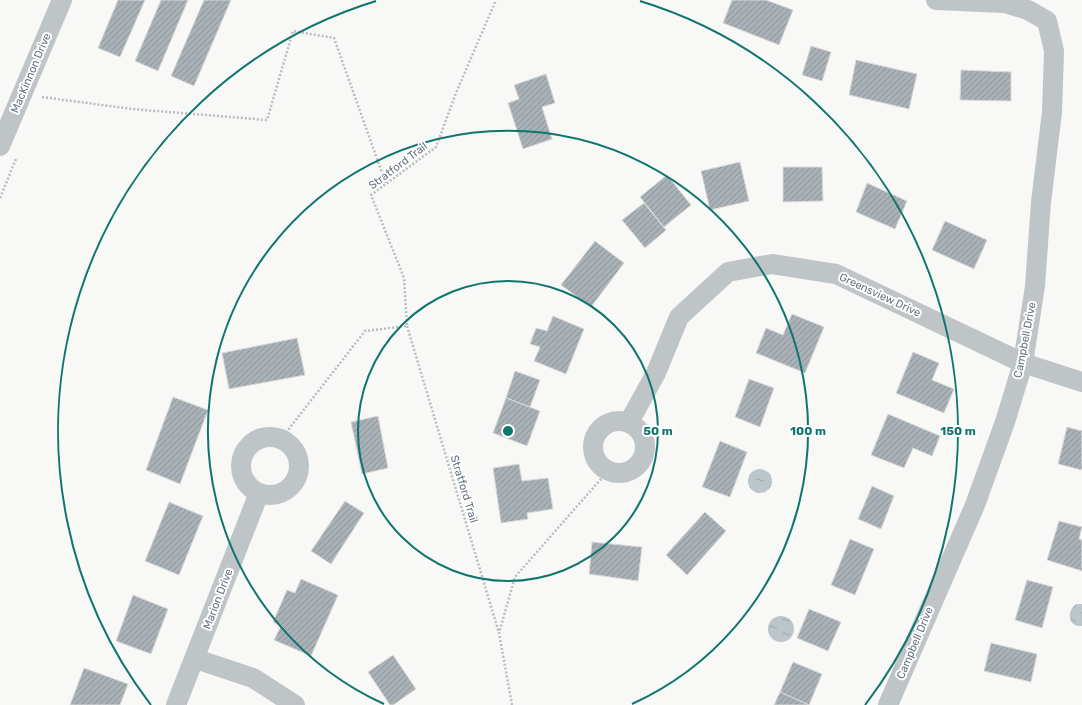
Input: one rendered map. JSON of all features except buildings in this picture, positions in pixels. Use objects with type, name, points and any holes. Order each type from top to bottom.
[{"type":"street","name":"MacKinnon Drive","points":[[0,146],[62,0]]},
{"type":"street","name":"Campbell Drive","points":[[895,703],[975,505],[1006,422],[1023,363],[1035,286],[1041,202],[1052,112],[1054,51],[1047,21],[1028,10],[1005,3],[936,0]]},
{"type":"street","name":"Greensview Drive","points":[[629,422],[656,373],[679,317],[728,272],[772,264],[836,274],[1023,363],[1082,382]]},
{"type":"street","points":[[614,420],[629,422],[635,426],[644,437],[646,444],[642,460],[637,466],[624,473],[608,471],[601,467],[593,452],[595,435],[606,423],[614,420]]},
{"type":"street","points":[[270,437],[281,439],[291,445],[297,455],[299,466],[297,477],[290,487],[281,493],[270,495],[259,493],[249,487],[243,477],[241,466],[243,454],[249,445],[259,439],[270,437]]},
{"type":"street","name":"Marion Drive","points":[[176,705],[196,659],[259,493]]},
{"type":"street","points":[[196,659],[253,678],[295,705]]},
{"type":"path","name":"Stratford Trail","points":[[496,0],[456,93],[436,147],[371,195],[404,278],[407,326],[499,633],[512,705]]},
{"type":"path","points":[[21,95],[132,109],[267,120],[293,31],[334,38],[386,184]]},
{"type":"path","points":[[281,439],[365,331],[407,326]]},
{"type":"path","name":"Stratford Trail","points":[[499,633],[514,577],[608,471]]},
{"type":"water","points":[[760,469],[768,473],[772,481],[768,489],[760,493],[752,489],[748,481],[752,473]]},
{"type":"water","points":[[1076,604],[1082,604],[1082,626],[1077,626],[1071,622],[1071,611]]},
{"type":"water","points":[[781,616],[790,620],[794,629],[790,638],[781,642],[772,638],[768,629],[772,620]]}]
